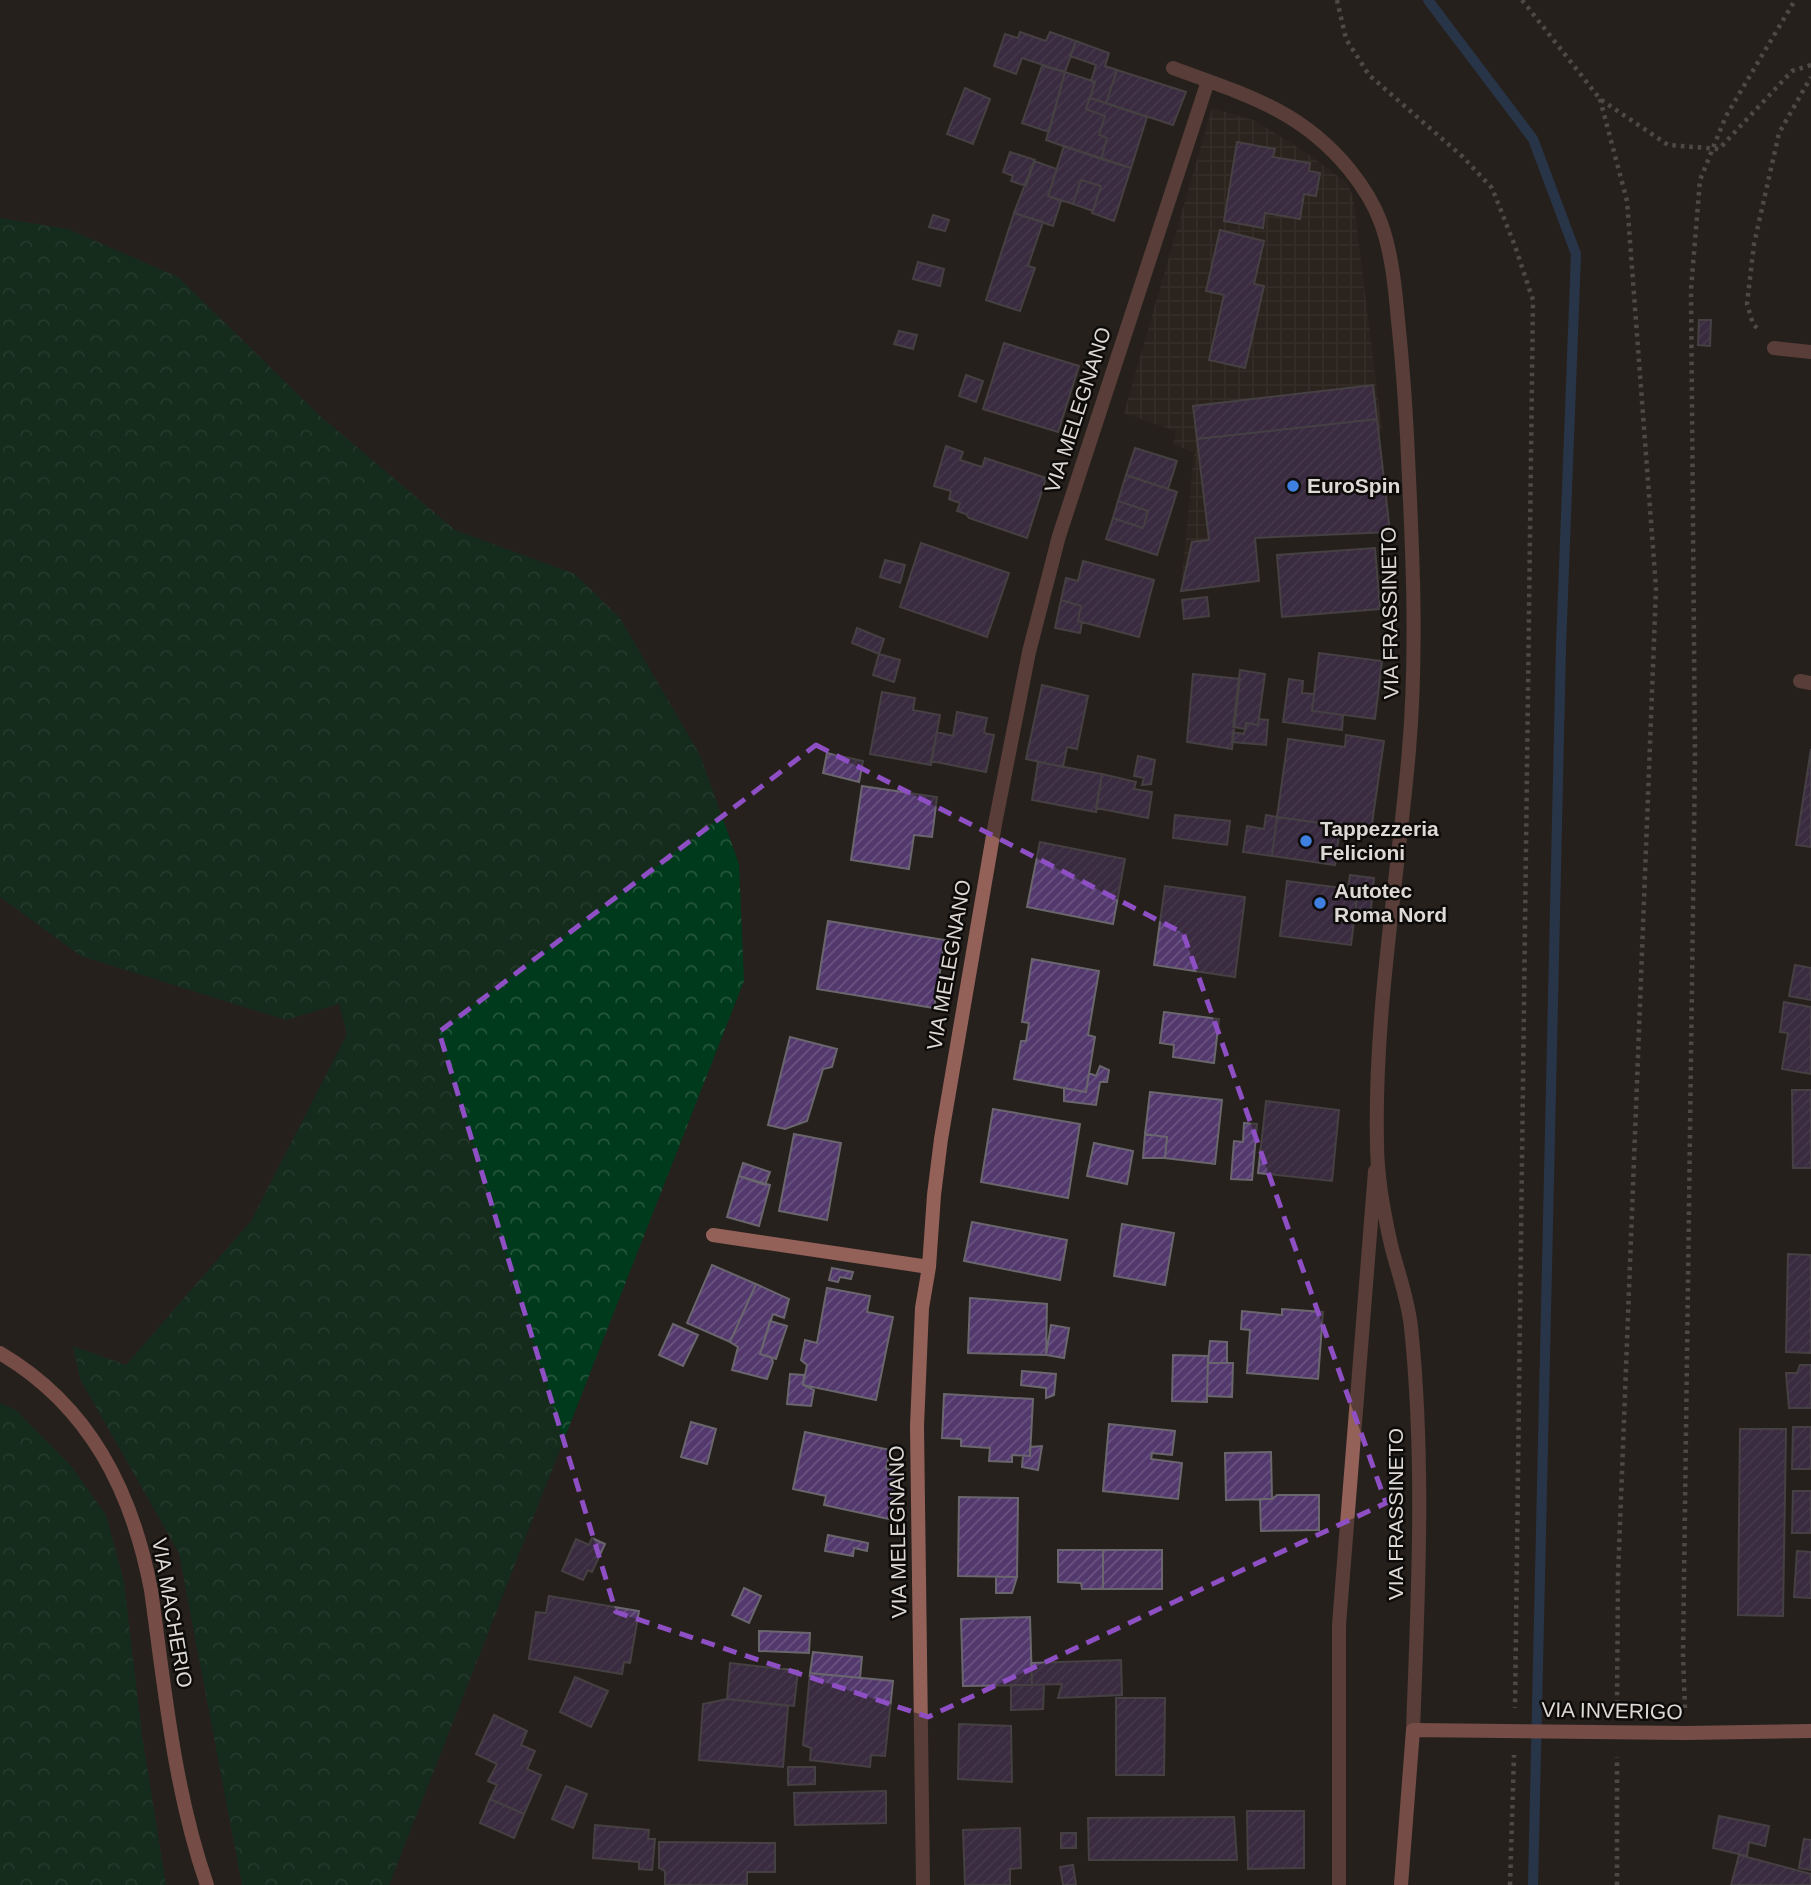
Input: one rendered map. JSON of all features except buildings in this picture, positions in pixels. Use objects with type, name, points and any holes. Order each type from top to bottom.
[{"type":"street","name":"VIA FRASSINETO","points":[[1173,68],[1286,113],[1328,146],[1357,180],[1374,208],[1389,252],[1394,282],[1405,407],[1413,685],[1380,1038],[1377,1145],[1339,1625],[1339,1885]]},
{"type":"street","name":"VIA MELEGNANO","points":[[923,1885],[917,1426],[922,1308],[929,1266],[934,1195],[951,1077],[1029,652],[1059,536],[1208,81]]},
{"type":"street","points":[[1774,348],[1811,352]]},
{"type":"street","name":"VIA FRASSINETO","points":[[1377,1145],[1387,1227],[1407,1303],[1419,1449],[1420,1522],[1413,1730],[1401,1885]]},
{"type":"street","points":[[713,1235],[929,1266]]},
{"type":"street","name":"VIA MACHERIO","points":[[0,1353],[45,1386],[78,1417],[102,1451],[128,1507],[151,1590],[178,1779],[187,1823],[207,1885]]},
{"type":"street","name":"VIA INVERIGO","points":[[1413,1730],[1686,1734],[1811,1731]]},
{"type":"path","points":[[1337,0],[1346,39],[1369,75],[1463,157],[1492,188],[1533,300],[1515,1717]]},
{"type":"path","points":[[1522,0],[1600,99],[1668,145],[1719,149],[1791,71],[1811,65]]},
{"type":"path","points":[[1686,1734],[1683,1655],[1695,759],[1691,289],[1700,180],[1726,116],[1795,0]]},
{"type":"path","points":[[1774,348],[1753,324],[1747,304],[1754,244],[1779,133],[1811,77]]},
{"type":"path","points":[[1600,99],[1627,201],[1656,588],[1618,1576],[1617,1710]]},
{"type":"path","points":[[1510,1885],[1514,1745]]},
{"type":"path","points":[[1616,1885],[1617,1751]]},
{"type":"highlighted area","points":[[816,745],[1183,933],[1386,1503],[928,1717],[616,1612],[439,1032]]},
{"type":"shaded area","points":[[1212,108],[1256,121],[1347,183],[1353,197],[1382,431],[1372,433],[1390,532],[1255,538],[1259,581],[1181,592],[1194,453],[1173,444],[1176,431],[1124,413]]},
{"type":"green space","points":[[0,218],[68,229],[178,277],[319,415],[455,530],[575,574],[620,618],[700,755],[739,864],[744,981],[389,1885],[242,1885],[179,1553],[80,1379],[73,1346],[126,1365],[251,1221],[347,1034],[339,1004],[286,1020],[81,956],[0,897]]},
{"type":"green space","points":[[0,1403],[16,1410],[71,1466],[106,1515],[124,1582],[142,1735],[166,1885],[0,1885]]},
{"type":"waterway","points":[[1428,0],[1533,139],[1576,254],[1561,646],[1533,1885]]},
{"type":"place","name":"EuroSpin","points":[[1293,486]]},
{"type":"place","name":"Tappezzeria Felicioni","points":[[1306,841]]},
{"type":"place","name":"Autotec Roma Nord","points":[[1320,903]]}]
